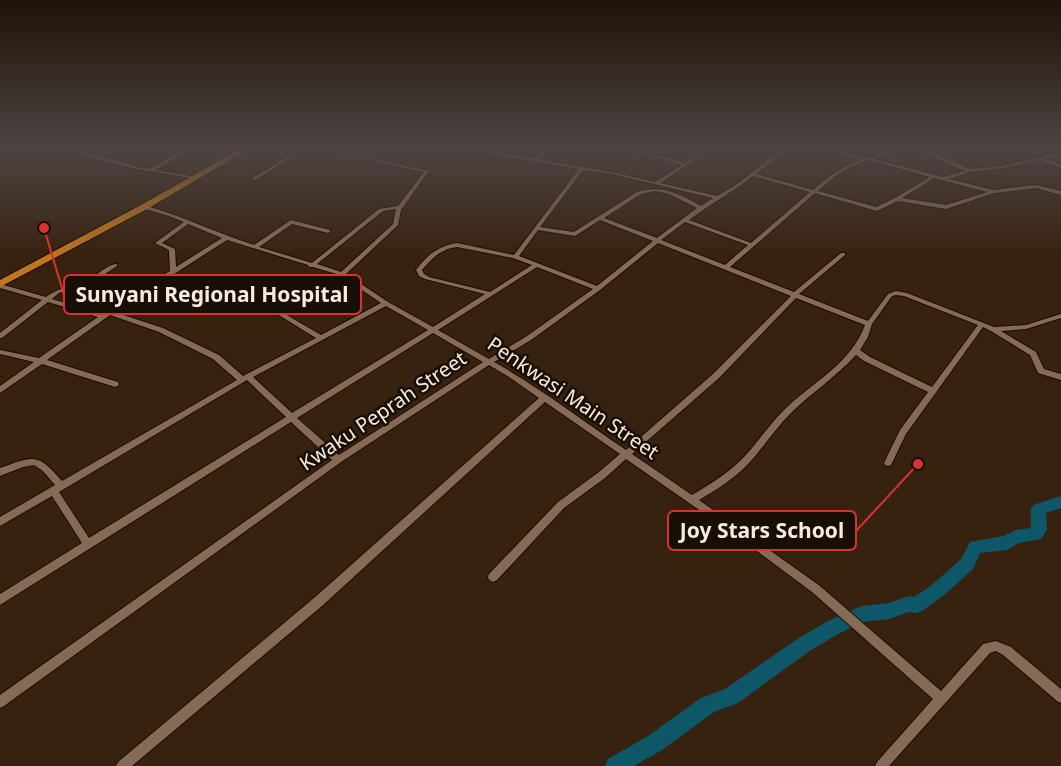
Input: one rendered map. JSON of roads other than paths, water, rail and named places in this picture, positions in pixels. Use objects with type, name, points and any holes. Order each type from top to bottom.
[{"type":"highway","points":[[0,285],[185,185]]},
{"type":"street","points":[[342,274],[396,225],[400,207],[417,185]]},
{"type":"street","points":[[515,257],[569,185]]},
{"type":"street","points":[[663,185],[718,198]]},
{"type":"street","name":"Kwaku Peprah Street","points":[[0,702],[338,460],[529,338],[598,289],[701,208],[736,185]]},
{"type":"street","points":[[791,185],[877,209],[897,200],[921,185]]},
{"type":"street","points":[[726,267],[775,222],[822,185]]},
{"type":"street","points":[[966,185],[993,192]]},
{"type":"street","points":[[897,200],[946,207],[993,192],[1036,186],[1061,193]]},
{"type":"street","points":[[537,228],[575,234],[648,189],[673,194],[701,208]]},
{"type":"street","name":"Penkwasi Main Street","points":[[144,207],[226,238],[342,274],[386,303],[490,361],[545,396],[816,589],[940,698]]},
{"type":"street","points":[[311,266],[381,210],[400,207]]},
{"type":"street","points":[[600,218],[869,324]]},
{"type":"street","points":[[685,220],[752,245]]},
{"type":"street","points":[[173,271],[172,249],[158,243],[188,222]]},
{"type":"street","points":[[255,247],[291,222],[328,231]]},
{"type":"street","points":[[0,390],[105,314],[226,238]]},
{"type":"street","points":[[492,294],[427,278],[421,275],[419,270],[432,254],[439,248],[447,246],[515,257],[598,289]]},
{"type":"street","points":[[493,577],[561,505],[602,475],[716,376],[796,294],[843,254]]},
{"type":"street","points":[[0,336],[49,301],[57,292],[93,279],[115,265]]},
{"type":"street","points":[[0,600],[537,265]]},
{"type":"street","points":[[166,276],[271,308],[321,338]]},
{"type":"street","points":[[0,285],[49,301],[161,330],[216,357],[292,418],[338,460]]},
{"type":"street","points":[[691,500],[716,486],[738,468],[786,412],[856,351],[867,337],[869,324],[890,296],[896,293],[913,297],[993,329],[1033,354],[1041,371],[1061,377]]},
{"type":"street","points":[[0,522],[245,379],[386,303]]},
{"type":"street","points":[[993,329],[1026,327],[1061,316]]},
{"type":"street","points":[[888,463],[903,432],[982,324]]},
{"type":"street","points":[[856,351],[874,363],[934,391]]},
{"type":"street","points":[[0,352],[40,361],[115,384]]},
{"type":"street","points":[[122,766],[318,602],[545,396]]},
{"type":"street","points":[[0,472],[34,461],[42,464],[88,544]]},
{"type":"street","points":[[881,766],[987,648],[996,646],[1007,651],[1061,697]]},
{"type":"waterway","points":[[615,766],[655,743],[708,705],[731,696],[805,644],[834,627],[862,614],[889,611],[909,604],[916,605],[938,590],[967,564],[975,547],[1007,543],[1016,537],[1036,534],[1039,530],[1038,509],[1061,502]]},
{"type":"place","name":"Sunyani Regional Hospital","points":[[44,228]]},
{"type":"place","name":"Joy Stars School","points":[[918,464]]}]
